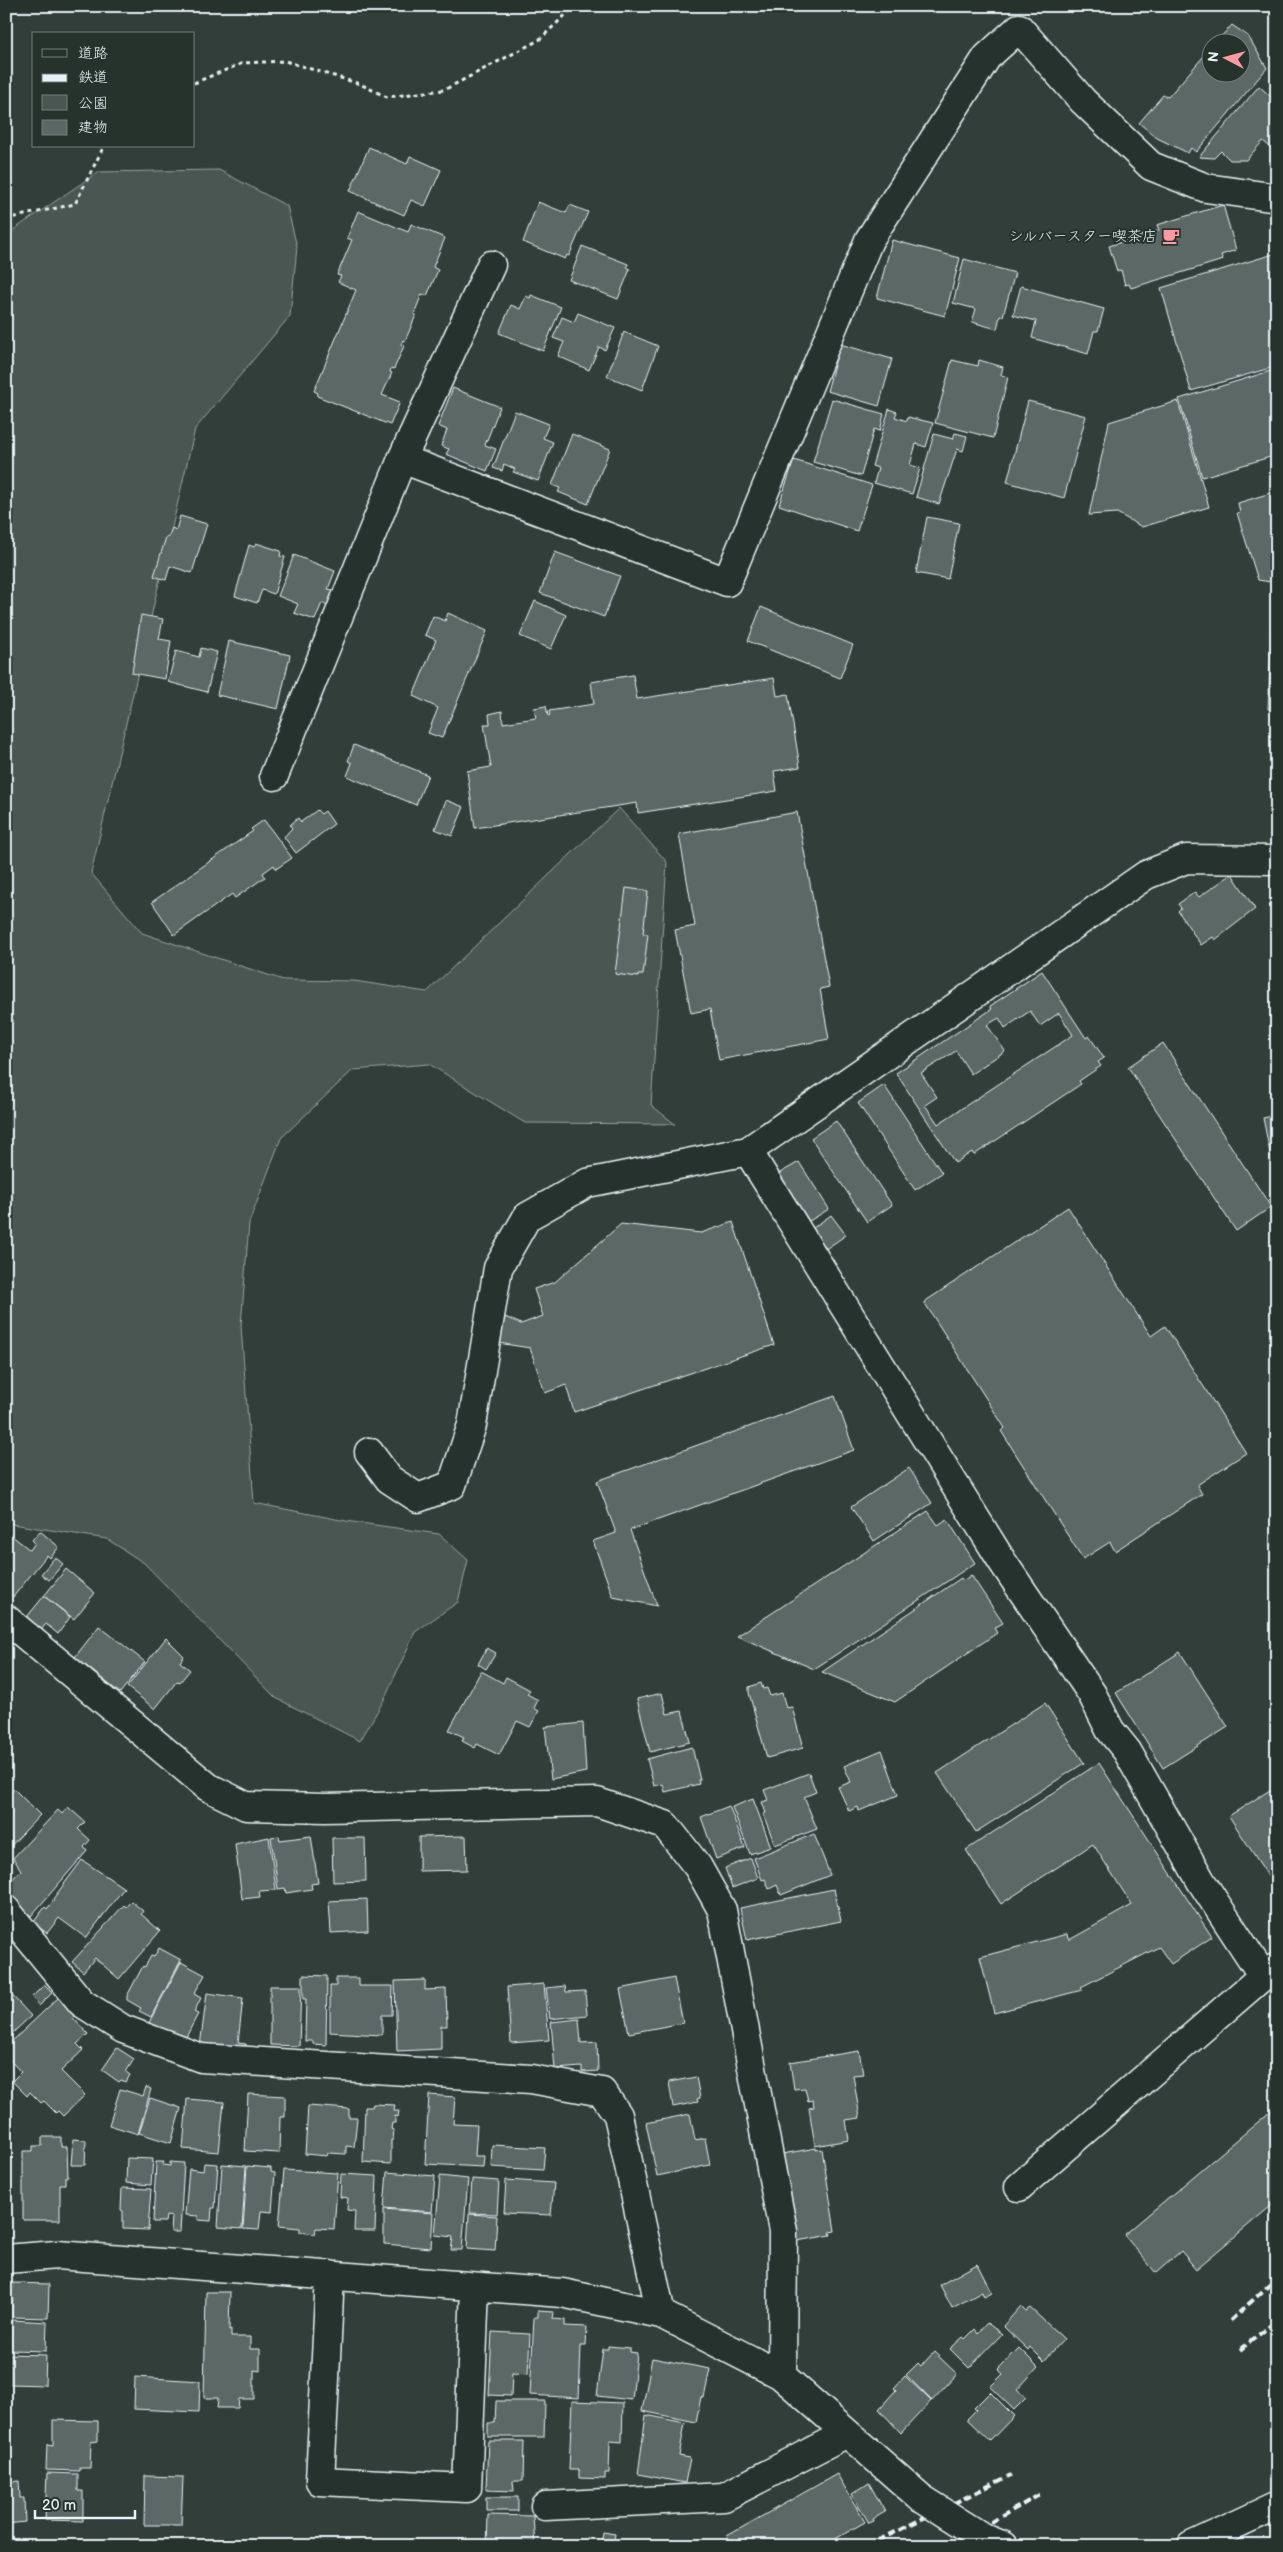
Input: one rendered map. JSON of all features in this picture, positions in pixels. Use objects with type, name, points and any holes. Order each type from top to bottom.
[{"type":"street","points":[[402,459],[727,582],[869,240],[987,57],[1020,28],[1083,101],[1151,166],[1206,188],[1277,198]]},
{"type":"street","points":[[274,776],[402,459],[491,265]]},
{"type":"street","points":[[369,1452],[389,1479],[418,1498],[452,1484],[472,1425],[498,1268],[527,1217],[587,1183],[748,1151],[1146,875],[1186,859],[1277,860]]},
{"type":"street","points":[[748,1151],[1002,1562],[1092,1694],[1110,1730],[1127,1751],[1201,1881],[1270,1972],[1019,2187]]},
{"type":"street","points":[[6,1619],[208,1787],[246,1806],[325,1808],[596,1802],[665,1825],[698,1867],[722,1910],[783,2231],[782,2376]]},
{"type":"street","points":[[6,1910],[82,2003],[123,2029],[201,2058],[531,2079],[602,2092],[618,2115],[661,2314]]},
{"type":"street","points":[[6,2259],[57,2256],[562,2293],[661,2314],[782,2376],[921,2498],[994,2542]]},
{"type":"street","points":[[330,2275],[320,2482],[467,2488],[475,2287]]},
{"type":"street","points":[[545,2506],[724,2497],[847,2433]]},
{"type":"street","points":[[1191,2546],[1232,2538],[1277,2506]]},
{"type":"path","points":[[195,83],[243,63],[285,61],[360,84],[387,97],[444,90],[539,40],[575,6]]},
{"type":"path","points":[[6,219],[75,204],[103,148]]},
{"type":"green space","points":[[219,170],[287,206],[297,247],[290,316],[195,429],[91,873],[142,933],[283,980],[354,981],[427,992],[619,808],[667,862],[651,1105],[675,1124],[525,1123],[429,1064],[353,1070],[281,1138],[249,1223],[241,1326],[254,1503],[346,1521],[439,1534],[468,1560],[458,1602],[415,1632],[385,1698],[360,1741],[276,1698],[144,1563],[107,1539],[6,1523],[6,235],[98,172]]},
{"type":"building","points":[[1232,25],[1242,32],[1225,32]]},
{"type":"building","points":[[1250,39],[1267,68],[1196,152],[1191,148],[1188,153],[1157,138],[1139,123],[1163,95],[1168,97],[1200,60],[1200,82],[1250,82]]},
{"type":"building","points":[[1259,86],[1277,102],[1277,153],[1263,141],[1246,160],[1230,160],[1221,151],[1214,158],[1199,157]]},
{"type":"building","points":[[369,147],[407,164],[410,156],[441,170],[425,206],[411,200],[404,215],[350,191]]},
{"type":"building","points":[[538,202],[566,213],[570,205],[588,212],[569,256],[567,255],[565,259],[523,242]]},
{"type":"building","points":[[1223,205],[1236,250],[1221,255],[1223,260],[1131,288],[1129,284],[1125,285],[1121,270],[1117,271],[1109,246],[1159,230],[1157,225]]},
{"type":"building","points":[[358,211],[408,232],[411,224],[445,238],[433,267],[438,270],[427,296],[422,294],[414,314],[416,315],[405,341],[403,340],[401,345],[404,346],[394,369],[391,368],[390,372],[392,373],[382,395],[400,402],[390,425],[317,396],[318,393],[314,391],[356,290],[338,282],[341,276],[337,275],[352,240],[347,238]]},
{"type":"building","points":[[892,240],[960,258],[945,316],[877,298]]},
{"type":"building","points":[[582,246],[628,264],[627,267],[630,269],[618,299],[569,280]]},
{"type":"building","points":[[1277,253],[1277,366],[1191,391],[1161,288]]},
{"type":"building","points":[[964,259],[1015,273],[1003,316],[1000,316],[997,329],[972,322],[976,309],[953,303]]},
{"type":"building","points":[[1021,286],[1104,309],[1098,331],[1094,331],[1088,354],[1032,338],[1036,321],[1013,315]]},
{"type":"building","points":[[531,295],[561,307],[543,351],[499,333],[511,305],[520,309],[526,296],[530,298]]},
{"type":"building","points":[[578,313],[615,328],[605,350],[599,347],[589,370],[558,356],[564,342],[553,338],[562,317],[574,322]]},
{"type":"building","points":[[624,332],[658,346],[642,390],[607,376]]},
{"type":"building","points":[[840,344],[892,359],[879,406],[827,391]]},
{"type":"building","points":[[952,360],[978,366],[979,360],[1003,367],[1001,375],[1008,377],[993,438],[935,423]]},
{"type":"building","points":[[1277,369],[1277,455],[1202,477],[1179,399]]},
{"type":"building","points":[[453,388],[500,407],[485,445],[496,449],[487,471],[446,454],[449,449],[441,446],[447,430],[438,426]]},
{"type":"building","points":[[832,399],[884,414],[880,431],[874,429],[861,476],[813,462]]},
{"type":"building","points":[[1028,401],[1086,416],[1064,498],[1007,482]]},
{"type":"building","points":[[1178,401],[1209,507],[1142,527],[1117,513],[1089,515],[1109,422]]},
{"type":"building","points":[[889,409],[897,412],[895,417],[907,421],[908,417],[933,423],[926,447],[916,444],[910,465],[920,468],[912,494],[874,483],[878,468],[872,466]]},
{"type":"building","points":[[515,411],[549,424],[543,438],[553,442],[538,481],[513,472],[515,469],[504,464],[502,471],[493,468]]},
{"type":"building","points":[[955,433],[967,436],[963,451],[957,449],[939,504],[916,497],[934,434],[953,439]]},
{"type":"building","points":[[572,434],[610,449],[588,504],[558,492],[560,488],[552,485]]},
{"type":"building","points":[[794,460],[872,485],[857,531],[779,505]]},
{"type":"building","points":[[1277,491],[1277,583],[1258,580],[1237,513],[1240,512],[1238,503]]},
{"type":"building","points":[[180,516],[207,524],[192,573],[170,566],[166,580],[154,576],[166,537],[168,538],[172,528],[176,530]]},
{"type":"building","points":[[927,517],[959,523],[948,579],[916,573]]},
{"type":"building","points":[[256,543],[281,551],[280,556],[285,557],[274,594],[262,590],[257,603],[235,596],[249,545],[254,547]]},
{"type":"building","points":[[555,552],[620,576],[604,617],[540,593]]},
{"type":"building","points":[[294,555],[335,571],[328,589],[333,590],[327,606],[322,603],[315,620],[294,613],[298,604],[278,596]]},
{"type":"building","points":[[535,601],[566,615],[551,649],[520,636]]},
{"type":"building","points":[[1273,601],[1277,602],[1277,710],[1268,709]]},
{"type":"building","points":[[761,607],[853,645],[840,678],[748,641]]},
{"type":"building","points":[[448,613],[487,631],[442,738],[428,733],[438,708],[413,696],[436,640],[425,635],[433,616],[445,621]]},
{"type":"building","points":[[141,615],[163,619],[159,639],[171,641],[165,679],[132,673]]},
{"type":"building","points":[[229,641],[290,655],[278,709],[217,695]]},
{"type":"building","points":[[201,648],[217,652],[207,692],[168,682],[176,651],[199,657]]},
{"type":"building","points":[[633,675],[637,699],[774,678],[777,696],[788,694],[800,767],[774,771],[777,791],[638,813],[637,803],[475,828],[467,771],[491,767],[484,724],[490,724],[489,714],[502,711],[503,723],[536,718],[534,708],[546,706],[548,716],[550,715],[549,711],[594,704],[591,682]]},
{"type":"building","points":[[354,745],[428,775],[416,805],[347,776],[352,763],[348,761]]},
{"type":"building","points":[[446,800],[464,807],[452,836],[435,829]]},
{"type":"building","points":[[317,810],[321,814],[325,811],[334,824],[296,853],[284,837],[292,828],[290,825],[298,818],[301,822]]},
{"type":"building","points":[[797,812],[829,987],[820,989],[829,1039],[719,1060],[710,1009],[691,1013],[675,930],[695,926],[679,834]]},
{"type":"building","points":[[264,820],[292,858],[276,869],[274,865],[263,873],[265,877],[235,898],[232,894],[174,935],[152,902],[253,831],[251,829]]},
{"type":"building","points":[[1232,874],[1255,909],[1215,940],[1213,937],[1201,945],[1178,911],[1181,908],[1178,904],[1195,892],[1199,897]]},
{"type":"building","points":[[626,888],[648,891],[643,934],[648,934],[643,975],[638,975],[638,977],[615,974]]},
{"type":"building","points":[[1042,971],[1086,1038],[1089,1036],[1104,1058],[1098,1062],[1101,1066],[1079,1081],[1081,1084],[974,1155],[972,1152],[955,1163],[896,1073],[992,1009],[990,1006]],"holes":[[[1030,1011],[1040,1026],[1059,1013],[1073,1035],[938,1124],[925,1105],[937,1097],[921,1073],[956,1051],[971,1074],[1005,1051],[987,1025],[999,1018],[1005,1028]]]},
{"type":"building","points":[[1163,1043],[1271,1207],[1236,1231],[1128,1067]]},
{"type":"building","points":[[884,1085],[942,1173],[915,1190],[858,1103]]},
{"type":"building","points":[[1277,1115],[1277,1187],[1263,1118]]},
{"type":"building","points":[[836,1121],[892,1205],[867,1222],[811,1138]]},
{"type":"building","points":[[799,1162],[829,1209],[801,1226],[773,1177]]},
{"type":"building","points":[[1068,1207],[1151,1336],[1165,1326],[1246,1453],[1197,1485],[1202,1494],[1115,1551],[1110,1542],[1083,1559],[1001,1431],[1005,1428],[924,1302]]},
{"type":"building","points":[[831,1215],[846,1235],[820,1253],[806,1233]]},
{"type":"building","points":[[733,1222],[774,1345],[574,1412],[566,1385],[545,1393],[530,1348],[498,1343],[505,1317],[521,1324],[543,1316],[534,1289],[555,1282],[621,1224],[701,1233]]},
{"type":"building","points":[[835,1396],[854,1450],[630,1530],[657,1606],[613,1597],[593,1541],[616,1533],[597,1481]]},
{"type":"building","points":[[909,1468],[932,1503],[874,1541],[851,1507]]},
{"type":"building","points":[[928,1511],[938,1525],[947,1519],[975,1563],[814,1669],[737,1636]]},
{"type":"building","points":[[40,1531],[59,1547],[50,1558],[47,1555],[13,1597],[8,1593],[6,1595],[6,1533],[30,1550],[35,1543],[32,1540]]},
{"type":"building","points":[[55,1557],[63,1564],[49,1580],[41,1574]]},
{"type":"building","points":[[66,1569],[95,1593],[74,1619],[44,1596]]},
{"type":"building","points":[[971,1575],[1003,1623],[994,1628],[997,1633],[895,1702],[822,1672],[961,1578],[963,1581]]},
{"type":"building","points":[[44,1596],[70,1617],[58,1634],[46,1624],[41,1630],[26,1618]]},
{"type":"building","points":[[99,1626],[145,1662],[120,1693],[75,1657]]},
{"type":"building","points":[[166,1638],[184,1656],[180,1662],[190,1670],[180,1682],[177,1681],[155,1709],[127,1687]]},
{"type":"building","points":[[487,1648],[496,1653],[486,1669],[478,1664]]},
{"type":"building","points":[[1180,1652],[1228,1727],[1163,1768],[1116,1693]]},
{"type":"building","points":[[481,1671],[503,1683],[506,1677],[530,1690],[527,1694],[538,1700],[534,1708],[539,1711],[530,1727],[517,1721],[499,1755],[477,1744],[475,1748],[462,1741],[464,1737],[449,1730]]},
{"type":"building","points":[[761,1683],[763,1689],[767,1688],[770,1696],[782,1693],[786,1708],[792,1707],[803,1748],[767,1758],[749,1693],[749,1687]]},
{"type":"building","points":[[662,1693],[667,1714],[682,1711],[690,1742],[650,1752],[637,1699]]},
{"type":"building","points":[[1045,1703],[1084,1763],[976,1832],[937,1773]]},
{"type":"building","points":[[583,1723],[586,1772],[551,1779],[545,1727]]},
{"type":"building","points":[[692,1747],[700,1780],[698,1780],[699,1784],[665,1792],[663,1784],[654,1786],[647,1759]]},
{"type":"building","points":[[882,1750],[898,1795],[859,1811],[858,1807],[849,1811],[838,1787],[851,1782],[844,1766]]},
{"type":"building","points":[[1099,1763],[1212,1937],[1171,1964],[1159,1947],[1081,1987],[1082,1990],[994,2013],[980,1957],[1067,1934],[1068,1939],[1071,1939],[1132,1905],[1093,1844],[1001,1904],[966,1850]]},
{"type":"building","points":[[809,1773],[816,1792],[804,1797],[817,1829],[775,1845],[763,1814],[766,1813],[762,1802],[768,1800],[764,1790]]},
{"type":"building","points":[[14,1789],[40,1815],[6,1851],[6,1797]]},
{"type":"building","points":[[1270,1790],[1277,1801],[1277,1890],[1229,1816]]},
{"type":"building","points":[[753,1799],[771,1847],[750,1854],[732,1807]]},
{"type":"building","points":[[729,1806],[745,1848],[716,1859],[701,1817]]},
{"type":"building","points":[[68,1807],[85,1822],[78,1829],[90,1840],[84,1847],[87,1851],[31,1916],[6,1892],[6,1886],[21,1870],[13,1858],[58,1810],[62,1814]]},
{"type":"building","points":[[814,1834],[830,1875],[781,1895],[777,1885],[769,1889],[765,1879],[762,1880],[754,1858]]},
{"type":"building","points":[[279,1836],[280,1840],[311,1836],[318,1883],[311,1884],[312,1889],[286,1893],[285,1888],[278,1889],[271,1837]]},
{"type":"building","points":[[466,1836],[467,1870],[419,1871],[419,1837]]},
{"type":"building","points":[[269,1837],[276,1890],[259,1891],[260,1897],[242,1899],[235,1844]]},
{"type":"building","points":[[332,1838],[365,1838],[366,1881],[333,1882]]},
{"type":"building","points":[[751,1858],[758,1878],[732,1888],[725,1868]]},
{"type":"building","points":[[82,1860],[124,1888],[86,1938],[59,1918],[47,1933],[33,1923],[45,1907],[47,1909],[54,1900]]},
{"type":"building","points":[[834,1889],[841,1921],[747,1940],[740,1908]]},
{"type":"building","points":[[367,1899],[368,1931],[331,1933],[329,1901]]},
{"type":"building","points":[[131,1901],[143,1911],[141,1914],[160,1931],[119,1979],[95,1958],[83,1972],[72,1962],[124,1905],[126,1907]]},
{"type":"building","points":[[159,1948],[181,1960],[151,2017],[139,2011],[141,2008],[127,2000],[127,1996],[143,1966],[145,1967],[151,1956],[154,1957]]},
{"type":"building","points":[[181,1962],[205,1975],[194,1994],[201,1998],[194,2012],[198,2014],[186,2037],[183,2036],[179,2043],[144,2032]]},
{"type":"building","points":[[303,1975],[327,1976],[326,2045],[305,2041],[306,1999],[303,1999]]},
{"type":"building","points":[[336,1978],[359,1978],[359,1986],[393,1986],[392,2015],[382,2015],[382,2035],[330,2032],[330,1986],[336,1986]]},
{"type":"building","points":[[674,1978],[683,2023],[629,2033],[620,1989]]},
{"type":"building","points":[[425,1980],[425,1990],[446,1989],[447,2026],[441,2026],[441,2049],[397,2051],[395,1981]]},
{"type":"building","points":[[544,1984],[549,2040],[511,2043],[507,1987]]},
{"type":"building","points":[[44,1985],[52,1993],[39,2006],[32,1997]]},
{"type":"building","points":[[270,1986],[301,1986],[299,2046],[270,2045]]},
{"type":"building","points":[[565,1986],[566,1992],[585,1991],[587,2015],[550,2019],[546,1988]]},
{"type":"building","points":[[6,1989],[31,2016],[6,2039]]},
{"type":"building","points":[[207,1993],[243,1998],[238,2043],[246,2044],[246,2052],[200,2046]]},
{"type":"building","points":[[59,1997],[76,2015],[73,2018],[88,2034],[77,2044],[83,2050],[61,2071],[85,2095],[63,2116],[58,2111],[56,2113],[44,2101],[41,2103],[30,2092],[27,2096],[12,2081],[21,2072],[6,2056],[6,2047]]},
{"type":"building","points":[[579,2019],[581,2043],[597,2042],[598,2071],[582,2072],[582,2067],[555,2069],[551,2022]]},
{"type":"building","points":[[117,2048],[134,2059],[126,2072],[130,2075],[126,2082],[121,2080],[119,2082],[102,2070]]},
{"type":"building","points":[[859,2051],[863,2074],[853,2075],[860,2118],[846,2120],[849,2140],[815,2146],[809,2108],[814,2107],[813,2100],[808,2101],[805,2088],[794,2089],[790,2062]]},
{"type":"building","points":[[696,2077],[700,2098],[697,2099],[698,2102],[673,2107],[669,2082]]},
{"type":"building","points":[[146,2087],[151,2089],[138,2134],[109,2125],[120,2089],[143,2096]]},
{"type":"building","points":[[248,2094],[285,2096],[285,2117],[280,2117],[279,2153],[245,2151]]},
{"type":"building","points":[[429,2095],[455,2097],[453,2124],[477,2125],[475,2156],[484,2156],[483,2167],[425,2164]]},
{"type":"building","points":[[150,2098],[181,2108],[171,2143],[139,2133]]},
{"type":"building","points":[[187,2099],[224,2102],[219,2152],[183,2149]]},
{"type":"building","points":[[373,2104],[395,2105],[394,2111],[399,2111],[398,2117],[395,2116],[395,2123],[392,2123],[391,2129],[394,2130],[393,2140],[391,2140],[391,2164],[363,2162],[365,2107],[372,2107]]},
{"type":"building","points":[[308,2106],[349,2109],[349,2118],[357,2118],[354,2147],[346,2146],[346,2154],[328,2153],[327,2156],[305,2154]]},
{"type":"building","points":[[1277,2106],[1277,2201],[1196,2269],[1181,2251],[1156,2273],[1124,2235]]},
{"type":"building","points":[[690,2114],[695,2140],[705,2138],[710,2165],[657,2176],[646,2123]]},
{"type":"building","points":[[42,2137],[61,2137],[61,2147],[67,2147],[68,2177],[65,2177],[65,2184],[60,2184],[60,2220],[23,2220],[23,2151],[33,2151],[33,2146],[42,2146]]},
{"type":"building","points":[[73,2139],[86,2140],[85,2165],[71,2165]]},
{"type":"building","points":[[492,2145],[545,2148],[543,2170],[491,2167]]},
{"type":"building","points":[[816,2148],[816,2150],[822,2149],[835,2231],[830,2232],[831,2235],[797,2241],[782,2154]]},
{"type":"building","points":[[127,2158],[153,2159],[151,2185],[126,2183]]},
{"type":"building","points":[[156,2162],[164,2162],[163,2165],[170,2166],[170,2162],[184,2163],[180,2232],[171,2232],[172,2217],[166,2216],[165,2222],[153,2222]]},
{"type":"building","points":[[204,2163],[218,2164],[215,2208],[212,2208],[211,2221],[198,2220],[198,2216],[185,2215],[189,2169],[203,2171]]},
{"type":"building","points":[[222,2164],[246,2166],[242,2229],[218,2227]]},
{"type":"building","points":[[247,2166],[271,2168],[271,2172],[275,2173],[272,2212],[261,2211],[259,2230],[243,2229]]},
{"type":"building","points":[[284,2170],[338,2173],[334,2229],[316,2228],[315,2234],[300,2232],[300,2228],[279,2226]]},
{"type":"building","points":[[387,2172],[435,2176],[432,2212],[384,2208]]},
{"type":"building","points":[[341,2174],[377,2176],[375,2231],[354,2231],[355,2211],[347,2210],[348,2198],[340,2197]]},
{"type":"building","points":[[440,2176],[468,2179],[462,2250],[451,2250],[453,2237],[435,2235]]},
{"type":"building","points":[[472,2179],[499,2181],[497,2214],[470,2213]]},
{"type":"building","points":[[506,2180],[554,2183],[551,2215],[504,2213]]},
{"type":"building","points":[[122,2188],[151,2189],[148,2230],[123,2229],[123,2211],[121,2210]]},
{"type":"building","points":[[384,2209],[433,2213],[431,2248],[384,2244]]},
{"type":"building","points":[[469,2214],[497,2216],[495,2251],[467,2249]]},
{"type":"building","points":[[977,2264],[992,2293],[984,2297],[982,2292],[952,2308],[940,2285]]},
{"type":"building","points":[[13,2283],[49,2284],[48,2318],[12,2317]]},
{"type":"building","points":[[206,2292],[230,2292],[229,2330],[231,2329],[231,2337],[250,2337],[250,2349],[260,2349],[260,2371],[254,2370],[254,2399],[239,2399],[238,2408],[217,2408],[218,2398],[204,2398]]},
{"type":"building","points":[[1021,2306],[1026,2311],[1030,2308],[1064,2339],[1044,2361],[1030,2347],[1028,2350],[1003,2326]]},
{"type":"building","points":[[538,2311],[554,2312],[553,2319],[565,2320],[565,2326],[587,2327],[586,2346],[581,2346],[579,2398],[530,2395],[534,2317],[538,2317]]},
{"type":"building","points":[[12,2320],[47,2322],[46,2351],[11,2350]]},
{"type":"building","points":[[987,2323],[1002,2334],[969,2368],[950,2349],[963,2337],[965,2339],[975,2329],[978,2333]]},
{"type":"building","points":[[492,2332],[530,2334],[528,2374],[512,2373],[511,2396],[489,2395]]},
{"type":"building","points":[[608,2346],[630,2348],[630,2352],[637,2353],[632,2400],[597,2396],[603,2349],[608,2349]]},
{"type":"building","points":[[1019,2348],[1038,2367],[1017,2390],[1026,2398],[1014,2410],[990,2387],[1003,2374],[998,2369]]},
{"type":"building","points":[[934,2352],[957,2374],[932,2401],[906,2375],[918,2363],[921,2366]]},
{"type":"building","points":[[10,2354],[46,2355],[45,2385],[10,2384]]},
{"type":"building","points":[[652,2358],[710,2369],[704,2398],[701,2397],[696,2422],[642,2411]]},
{"type":"building","points":[[905,2376],[931,2401],[901,2433],[879,2409],[896,2390],[894,2388]]},
{"type":"building","points":[[135,2377],[200,2381],[199,2412],[134,2409]]},
{"type":"building","points":[[990,2392],[1014,2416],[990,2441],[967,2419],[976,2410],[974,2408]]},
{"type":"building","points":[[496,2401],[545,2401],[544,2437],[488,2437],[488,2423],[495,2423]]},
{"type":"building","points":[[572,2401],[623,2403],[622,2442],[610,2441],[609,2473],[605,2473],[605,2479],[579,2478],[579,2470],[569,2470]]},
{"type":"building","points":[[646,2415],[685,2423],[679,2456],[690,2458],[685,2483],[638,2474]]},
{"type":"building","points":[[53,2420],[98,2421],[98,2441],[91,2442],[90,2468],[80,2468],[80,2471],[46,2470],[47,2444],[53,2445]]},
{"type":"building","points":[[488,2441],[524,2441],[523,2481],[513,2481],[514,2491],[486,2490]]},
{"type":"building","points":[[47,2473],[78,2474],[78,2491],[83,2491],[83,2521],[45,2520]]},
{"type":"building","points":[[837,2474],[865,2522],[823,2546],[733,2546],[727,2536]]},
{"type":"building","points":[[145,2476],[183,2477],[181,2525],[144,2525]]},
{"type":"building","points":[[19,2481],[20,2498],[24,2498],[25,2522],[6,2524],[6,2482]]},
{"type":"building","points":[[869,2483],[885,2512],[869,2523],[852,2494]]},
{"type":"building","points":[[486,2497],[518,2497],[518,2511],[486,2511]]},
{"type":"building","points":[[488,2515],[533,2516],[535,2546],[487,2546]]},
{"type":"building","points":[[603,2532],[615,2534],[613,2546],[601,2546]]},
{"type":"railway","points":[[1230,2321],[1277,2278]]},
{"type":"railway","points":[[1240,2350],[1277,2320]]},
{"type":"railway","points":[[867,2546],[1011,2475]]},
{"type":"railway","points":[[949,2546],[1041,2494]]},
{"type":"place","name":"シルバースター喫茶店","points":[[1171,236]]}]
